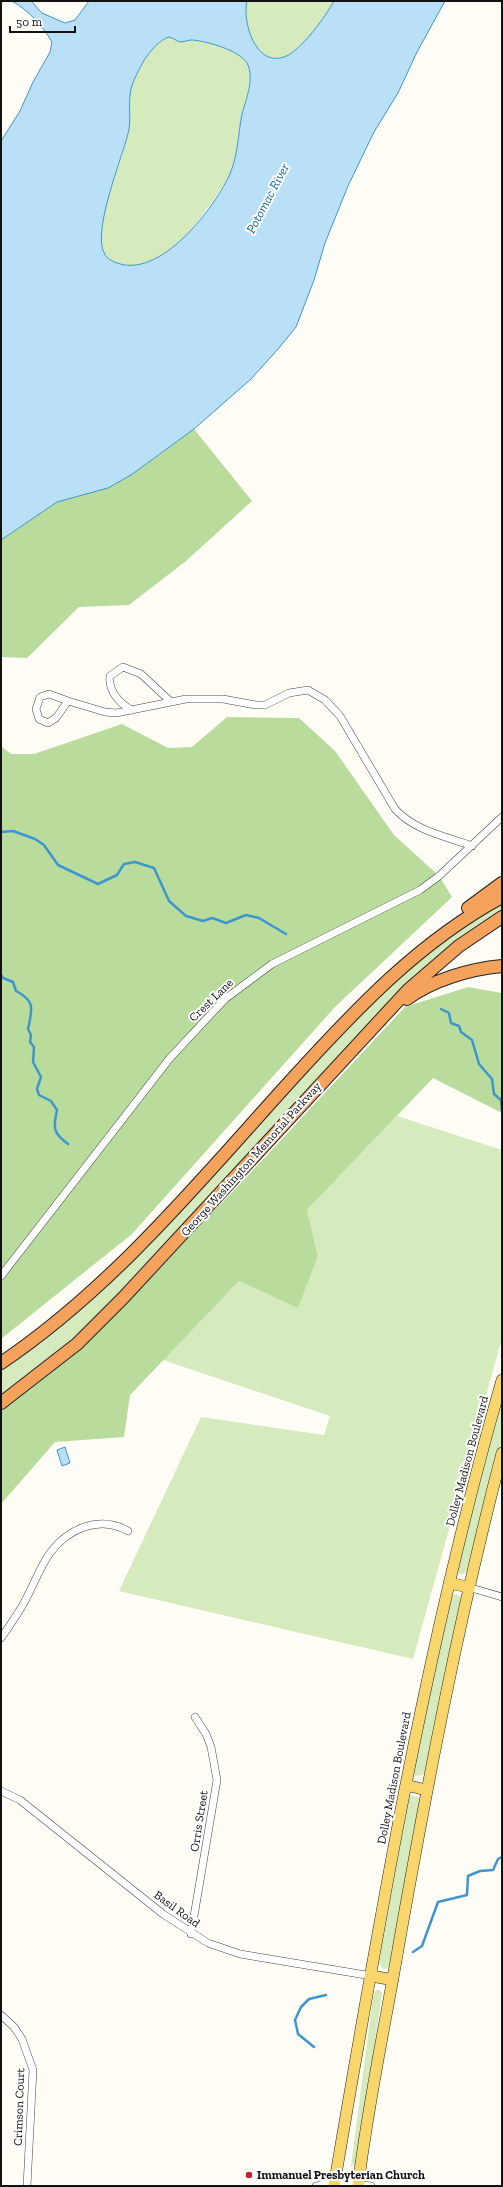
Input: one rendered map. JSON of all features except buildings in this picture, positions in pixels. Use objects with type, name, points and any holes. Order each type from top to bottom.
[{"type":"highway","points":[[436,939],[466,910],[502,883]]},
{"type":"highway","name":"George Washington Memorial Parkway","points":[[1,1363],[55,1324],[108,1278],[341,1026],[398,971],[436,939],[476,912],[502,898]]},
{"type":"highway","name":"George Washington Memorial Parkway","points":[[1,1403],[77,1344],[119,1303],[374,1024],[428,971],[471,937],[502,917]]},
{"type":"highway","points":[[374,1024],[416,992],[460,975],[502,966]]},
{"type":"main road","name":"Dolley Madison Boulevard","points":[[334,2184],[406,1785],[449,1583],[502,1380]]},
{"type":"main road","points":[[358,2185],[426,1790],[468,1587],[502,1453]]},
{"type":"main road","points":[[449,1583],[468,1587]]},
{"type":"main road","points":[[406,1785],[426,1790]]},
{"type":"main road","points":[[372,1976],[393,1980]]},
{"type":"street","points":[[132,710],[118,699],[111,689],[110,676],[123,667],[141,674],[170,701]]},
{"type":"street","points":[[68,701],[53,721],[44,722],[37,716],[37,701],[44,695],[49,694],[105,712],[132,710],[170,701],[186,699],[223,699],[256,705],[274,702],[289,693],[301,689],[316,692],[326,700],[340,716],[395,809],[402,818],[420,828],[472,846]]},
{"type":"street","name":"Crest Lane","points":[[1,1276],[170,1058],[226,999],[272,964],[420,890],[439,876],[502,817]]},
{"type":"street","points":[[1,1638],[25,1600],[49,1554],[67,1536],[79,1529],[102,1523],[112,1524],[128,1531]]},
{"type":"street","points":[[468,1587],[502,1597]]},
{"type":"street","name":"Orris Street","points":[[191,1934],[217,1780],[211,1747],[206,1734],[195,1716]]},
{"type":"street","name":"Basil Road","points":[[1,1791],[20,1800],[163,1914],[191,1934],[213,1945],[240,1954],[372,1976]]},
{"type":"street","name":"Crimson Court","points":[[1,2015],[14,2028],[22,2039],[33,2070],[26,2186]]},
{"type":"street","points":[[316,2186],[334,2184],[371,2186]]},
{"type":"green space","points":[[247,1],[334,1],[319,24],[305,41],[290,54],[284,57],[274,58],[265,55],[258,49],[253,40],[247,20]]},
{"type":"green space","points":[[169,37],[180,42],[192,40],[206,42],[230,50],[237,54],[247,63],[250,76],[249,89],[242,114],[232,169],[222,188],[181,241],[170,251],[158,259],[145,264],[132,266],[118,263],[105,254],[101,235],[103,221],[106,205],[122,157],[129,128],[131,89],[141,66],[151,51],[162,40]]},
{"type":"green space","points":[[194,429],[252,501],[186,561],[129,605],[79,607],[27,658],[1,657],[1,540],[57,502],[131,475]]},
{"type":"green space","points":[[227,717],[299,718],[335,751],[394,835],[439,876],[452,897],[335,1007],[132,1234],[1,1339],[1,746],[11,754],[34,754],[122,724],[168,748],[192,747]]},
{"type":"green space","points":[[502,903],[502,912],[478,927],[92,1325],[1,1397],[1,1369],[47,1337],[96,1296],[177,1213],[373,1001],[434,947]]},
{"type":"green space","points":[[468,987],[502,993],[502,1113],[433,1078],[307,1210],[318,1256],[298,1308],[239,1281],[130,1395],[124,1437],[55,1442],[1,1504],[1,1408],[74,1354],[239,1185],[405,1007]]},
{"type":"green space","points":[[397,1116],[502,1150],[502,1338],[413,1659],[119,1591],[201,1417],[324,1435],[330,1416],[163,1360],[239,1281],[298,1307],[318,1256],[307,1210]]},
{"type":"green space","points":[[502,1401],[502,1442],[468,1571],[461,1575],[456,1570]]},
{"type":"green space","points":[[456,1594],[461,1597],[460,1603],[426,1772],[423,1775],[415,1776],[413,1772],[415,1760],[451,1597]]},
{"type":"green space","points":[[411,1795],[418,1797],[420,1800],[390,1968],[383,1969],[379,1963],[408,1800]]},
{"type":"green space","points":[[376,1990],[380,1990],[382,1994],[367,2101],[356,2164],[351,2166],[373,1997]]},
{"type":"water","name":"Potomac River","points":[[12,1],[31,1],[42,13],[65,23],[75,20],[89,1],[247,1],[247,20],[253,40],[258,49],[265,55],[274,58],[284,57],[290,54],[305,41],[319,24],[334,1],[445,1],[417,52],[398,93],[374,132],[348,186],[325,243],[314,280],[296,327],[279,348],[251,379],[194,429],[131,475],[108,488],[57,502],[1,540],[1,141],[20,111],[33,82],[50,52],[52,42],[35,19]],"holes":[[[169,37],[180,42],[192,40],[205,42],[222,47],[237,54],[247,63],[250,75],[249,88],[242,114],[232,169],[221,191],[210,207],[196,225],[180,241],[163,254],[144,263],[126,265],[109,259],[103,250],[101,235],[104,217],[108,197],[129,129],[130,94],[133,82],[140,67],[150,52],[162,40]]]},
{"type":"water","points":[[65,1447],[70,1463],[62,1466],[57,1450]]},
{"type":"waterway","points":[[1,832],[13,831],[35,839],[44,845],[58,865],[98,884],[117,875],[124,864],[135,862],[154,868],[169,901],[186,916],[203,921],[212,918],[226,923],[246,915],[259,918],[286,934]]},
{"type":"waterway","points":[[1,975],[3,978],[13,982],[16,991],[27,998],[30,1002],[31,1016],[28,1029],[31,1035],[30,1042],[34,1047],[33,1062],[41,1077],[37,1089],[39,1095],[51,1101],[57,1110],[55,1130],[59,1137],[68,1144]]},
{"type":"waterway","points":[[441,1009],[449,1013],[451,1023],[459,1026],[461,1032],[472,1040],[479,1064],[492,1079],[494,1094],[501,1100],[502,1111]]},
{"type":"waterway","points":[[413,1952],[422,1946],[438,1902],[467,1895],[468,1876],[480,1871],[493,1870],[498,1859],[502,1857]]},
{"type":"waterway","points":[[314,2047],[298,2034],[295,2020],[301,2007],[309,1999],[326,1995]]},
{"type":"place","name":"Immanuel Presbyterian Church","points":[[249,2175]]}]
